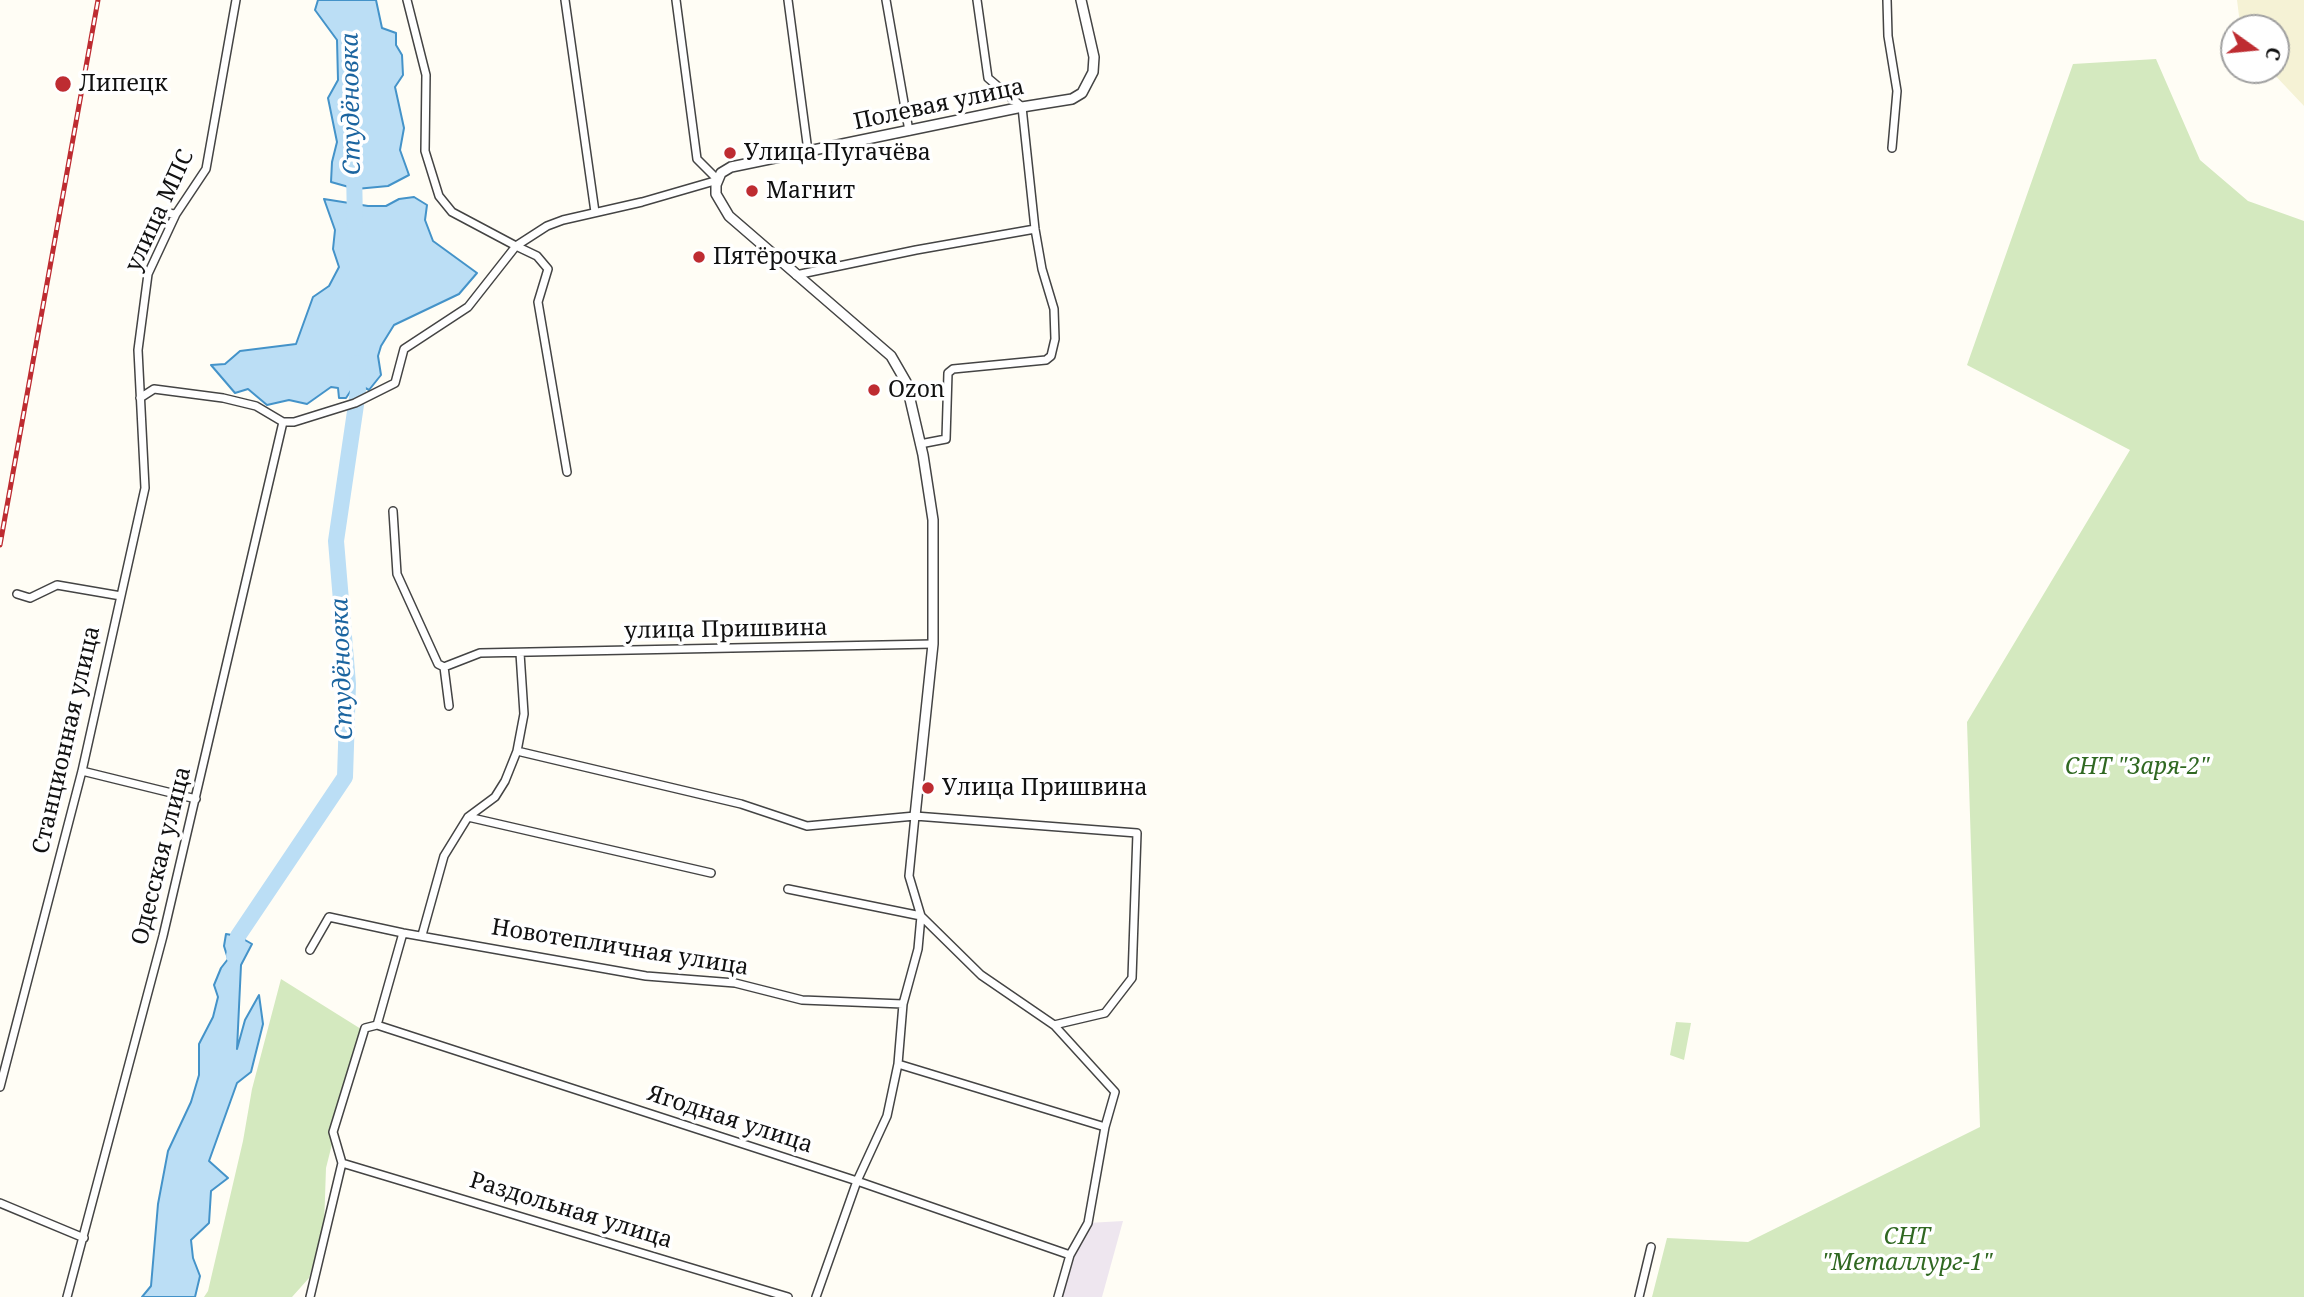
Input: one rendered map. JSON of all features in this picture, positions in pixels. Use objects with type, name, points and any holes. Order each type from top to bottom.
[{"type":"street","name":"улица МПС","points":[[140,398],[138,350],[148,274],[176,214],[206,169],[236,0]]},
{"type":"street","points":[[407,0],[426,75],[425,151],[439,196],[453,212],[537,256],[548,269],[538,302],[567,472]]},
{"type":"street","points":[[565,0],[595,212]]},
{"type":"street","points":[[676,0],[697,159],[718,180],[716,194],[729,216],[891,356],[906,382],[933,520],[933,645],[909,876],[921,916],[918,949],[903,1004],[898,1064],[887,1116],[857,1181],[816,1297]]},
{"type":"street","points":[[788,0],[808,151]]},
{"type":"street","points":[[886,0],[909,131]]},
{"type":"street","points":[[920,444],[946,439],[948,373],[953,369],[1046,360],[1051,356],[1055,339],[1054,309],[1042,269],[1035,229],[1022,107],[988,78],[977,0]]},
{"type":"street","name":"Полевая улица","points":[[283,422],[308,419],[355,403],[395,383],[404,349],[468,307],[516,246],[547,226],[718,180],[721,173],[731,167],[1072,99],[1082,93],[1093,72],[1094,57],[1081,0]]},
{"type":"street","points":[[1887,0],[1888,36],[1898,92],[1892,148]]},
{"type":"street","points":[[156,212],[176,214]]},
{"type":"street","points":[[796,275],[1035,229]]},
{"type":"street","points":[[140,398],[154,389],[223,398],[256,406],[283,422]]},
{"type":"street","name":"Станционная улица","points":[[0,1087],[82,771],[145,488],[140,398]]},
{"type":"street","name":"Одесская улица","points":[[67,1297],[163,936],[283,422]]},
{"type":"street","points":[[393,511],[397,574],[438,664],[444,667],[449,706]]},
{"type":"street","points":[[17,594],[30,598],[57,585],[121,596]]},
{"type":"street","name":"улица Пришвина","points":[[444,667],[480,653],[933,645]]},
{"type":"street","points":[[422,935],[443,856],[468,817],[495,797],[505,781],[517,751],[524,714],[520,653]]},
{"type":"street","points":[[517,751],[741,804],[807,826],[915,816],[1137,833],[1132,978],[1105,1013],[1054,1025]]},
{"type":"street","points":[[82,771],[195,799]]},
{"type":"street","points":[[468,817],[711,873]]},
{"type":"street","points":[[788,890],[921,916],[981,975],[1054,1025],[1115,1092],[1105,1127],[1088,1223],[1070,1255],[1058,1297]]},
{"type":"street","name":"Новотепличная улица","points":[[310,950],[329,917],[403,933],[646,976],[735,983],[802,1000],[903,1004]]},
{"type":"street","points":[[310,1297],[342,1163],[333,1132],[365,1028],[376,1025],[403,933]]},
{"type":"street","name":"Ягодная улица","points":[[376,1025],[857,1181],[1070,1255]]},
{"type":"street","points":[[898,1064],[1105,1127]]},
{"type":"street","name":"Раздольная улица","points":[[342,1163],[788,1297]]},
{"type":"street","points":[[0,1203],[83,1238]]},
{"type":"street","points":[[1639,1297],[1651,1247]]},
{"type":"shaded area","points":[[2237,0],[2304,0],[2304,106],[2283,84],[2290,84],[2290,14],[2239,14]]},
{"type":"shaded area","points":[[1123,1221],[1102,1297],[1058,1297],[1070,1255],[1088,1223]]},
{"type":"green space","name":"СНТ \"Заря-2\"","points":[[2156,59],[2200,160],[2248,201],[2304,221],[2304,1297],[1652,1297],[1667,1238],[1748,1242],[1980,1127],[1967,722],[2130,450],[1967,365],[2073,64]]},
{"type":"green space","points":[[281,979],[361,1029],[326,1168],[324,1227],[309,1278],[292,1297],[204,1297],[208,1291],[243,1141],[252,1089]]},
{"type":"green space","points":[[1676,1022],[1691,1023],[1684,1060],[1670,1055]]},
{"type":"water","points":[[318,0],[376,0],[382,28],[396,33],[396,45],[402,55],[403,75],[395,87],[404,128],[400,150],[409,175],[388,186],[356,189],[331,182],[337,142],[328,98],[338,80],[337,40],[315,10]]},
{"type":"water","points":[[414,197],[427,205],[425,220],[433,241],[477,273],[459,294],[394,325],[378,356],[381,375],[369,390],[356,383],[346,398],[339,398],[338,388],[331,387],[307,404],[289,400],[267,405],[248,389],[235,393],[211,365],[225,364],[240,351],[296,344],[313,297],[329,286],[339,267],[333,249],[335,230],[324,199],[386,206],[399,199]]},
{"type":"water","points":[[226,934],[238,936],[252,944],[241,965],[237,1049],[245,1020],[259,995],[263,1024],[251,1072],[237,1083],[209,1161],[228,1178],[211,1191],[209,1223],[191,1240],[193,1258],[200,1276],[195,1297],[142,1297],[151,1286],[158,1204],[168,1151],[191,1102],[199,1075],[199,1044],[213,1017],[218,997],[214,985],[228,959],[224,946]]},
{"type":"waterway","name":"Студёновка","points":[[354,167],[355,225]]},
{"type":"waterway","name":"Студёновка","points":[[234,956],[238,936],[345,777],[348,684],[336,541],[358,391],[357,363]]},
{"type":"railway","points":[[0,545],[98,0]]},
{"type":"place","name":"Липецк","points":[[63,84]]},
{"type":"place","name":"Улица Пугачёва","points":[[730,153]]},
{"type":"place","name":"Магнит","points":[[752,191]]},
{"type":"place","name":"Пятёрочка","points":[[699,257]]},
{"type":"place","name":"Ozon","points":[[874,390]]},
{"type":"place","name":"Улица Пришвина","points":[[928,788]]},
{"type":"park label","name":"СНТ \"Металлург-1\"","points":[[1907,1250]]}]
